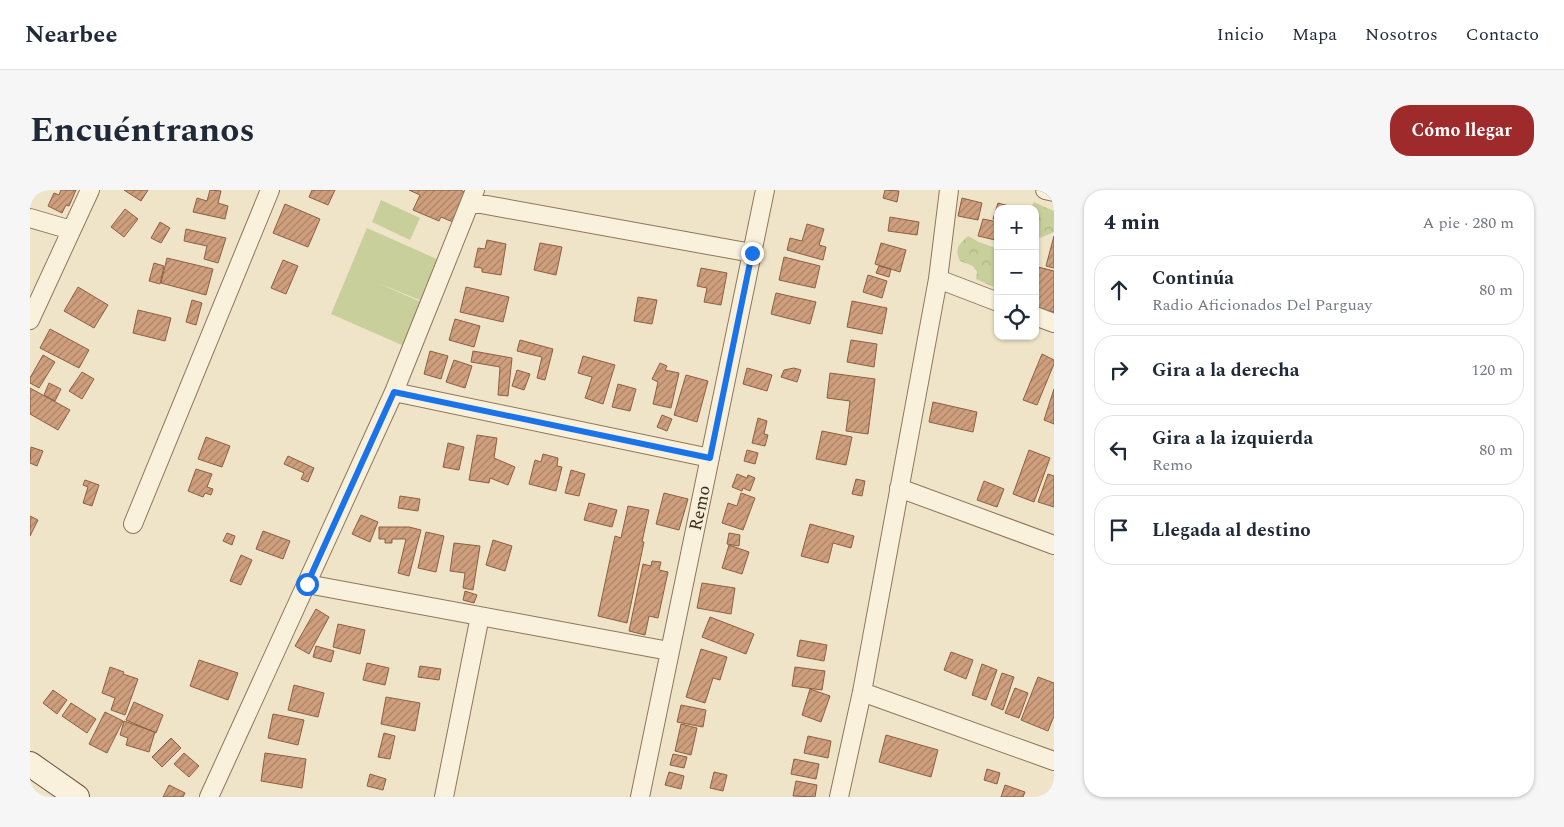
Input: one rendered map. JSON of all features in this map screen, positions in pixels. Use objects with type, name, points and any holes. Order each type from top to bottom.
[{"type":"main road","points":[[30,764],[77,797]]},
{"type":"street","points":[[30,320],[90,190]]},
{"type":"street","points":[[133,524],[270,190]]},
{"type":"street","name":"Remo","points":[[640,797],[765,190]]},
{"type":"street","points":[[839,797],[862,692],[938,279],[949,190]]},
{"type":"street","points":[[1044,190],[1054,192]]},
{"type":"street","points":[[209,797],[394,392],[472,196],[752,253]]},
{"type":"street","points":[[30,218],[72,230]]},
{"type":"street","points":[[938,279],[994,300]]},
{"type":"street","points":[[1039,317],[1054,323]]},
{"type":"street","points":[[394,392],[710,458]]},
{"type":"street","points":[[899,488],[1054,545]]},
{"type":"street","points":[[307,584],[669,651]]},
{"type":"street","points":[[444,797],[480,616]]},
{"type":"street","points":[[862,692],[1054,761]]},
{"type":"green space","points":[[381,200],[420,218],[410,240],[372,222]]},
{"type":"green space","points":[[1034,202],[1054,211],[1054,232],[1039,237],[1039,205],[1032,205]]},
{"type":"green space","points":[[367,228],[439,260],[422,301],[378,283],[423,303],[404,346],[331,314]]},
{"type":"green space","points":[[968,236],[994,248],[994,287],[976,279],[977,272],[973,266],[960,261],[957,253],[958,247]]},
{"type":"building","points":[[61,190],[76,190],[69,206],[66,205],[62,213],[48,206],[54,193],[59,195]]},
{"type":"building","points":[[124,190],[148,190],[141,201]]},
{"type":"building","points":[[210,190],[221,191],[218,203],[228,206],[225,219],[193,212],[197,198],[207,201]]},
{"type":"building","points":[[312,190],[335,190],[328,205],[309,197]]},
{"type":"building","points":[[409,190],[460,190],[465,192],[453,222],[441,217],[439,221],[413,210],[420,195]]},
{"type":"building","points":[[885,190],[899,191],[897,202],[883,198]]},
{"type":"building","points":[[962,198],[982,203],[978,220],[958,216]]},
{"type":"building","points":[[285,204],[320,219],[308,247],[273,233]]},
{"type":"building","points":[[125,209],[138,219],[124,237],[111,227]]},
{"type":"building","points":[[890,217],[919,222],[917,235],[888,231]]},
{"type":"building","points":[[983,219],[994,221],[994,240],[978,236]]},
{"type":"building","points":[[160,222],[170,228],[161,243],[151,238]]},
{"type":"building","points":[[807,224],[824,229],[819,245],[826,247],[823,260],[787,250],[790,238],[802,241]]},
{"type":"building","points":[[186,229],[226,238],[218,263],[204,259],[207,246],[184,241]]},
{"type":"building","points":[[1054,236],[1054,268],[1046,266]]},
{"type":"building","points":[[487,240],[506,244],[501,275],[482,272],[482,268],[474,267],[478,248],[485,249]]},
{"type":"building","points":[[540,243],[562,247],[556,275],[534,270]]},
{"type":"building","points":[[881,243],[906,250],[900,272],[875,264]]},
{"type":"building","points":[[784,257],[820,266],[815,288],[779,280]]},
{"type":"building","points":[[167,258],[213,269],[206,295],[161,283]]},
{"type":"building","points":[[283,260],[298,266],[286,294],[271,288]]},
{"type":"building","points":[[154,263],[164,266],[160,284],[149,281]]},
{"type":"building","points":[[879,266],[891,269],[889,277],[876,273]]},
{"type":"building","points":[[1039,267],[1054,271],[1054,312],[1039,309]]},
{"type":"building","points":[[701,268],[727,273],[721,305],[704,302],[707,288],[697,286]]},
{"type":"building","points":[[868,275],[887,281],[882,298],[863,292]]},
{"type":"building","points":[[78,287],[108,305],[94,328],[64,311]]},
{"type":"building","points":[[466,287],[509,297],[503,322],[460,312]]},
{"type":"building","points":[[776,293],[816,302],[810,324],[771,314]]},
{"type":"building","points":[[638,297],[657,300],[652,324],[634,321]]},
{"type":"building","points":[[192,300],[202,303],[196,325],[186,322]]},
{"type":"building","points":[[852,301],[887,308],[882,334],[847,327]]},
{"type":"building","points":[[138,310],[171,318],[165,341],[133,333]]},
{"type":"building","points":[[455,319],[480,326],[474,347],[449,340]]},
{"type":"building","points":[[50,329],[89,350],[79,368],[40,348]]},
{"type":"building","points":[[520,340],[553,349],[545,380],[537,378],[542,357],[517,351]]},
{"type":"building","points":[[851,340],[877,344],[874,367],[847,362]]},
{"type":"building","points":[[430,351],[448,356],[441,379],[424,374]]},
{"type":"building","points":[[473,351],[512,358],[508,396],[498,395],[500,367],[471,362]]},
{"type":"building","points":[[1042,354],[1054,360],[1054,364],[1037,405],[1023,400]]},
{"type":"building","points":[[43,355],[55,362],[39,388],[30,383],[30,378]]},
{"type":"building","points":[[583,356],[615,365],[603,404],[585,398],[592,377],[578,373]]},
{"type":"building","points":[[454,360],[472,366],[465,388],[446,382]]},
{"type":"building","points":[[660,363],[667,366],[665,370],[679,373],[671,408],[653,404],[658,382],[652,379]]},
{"type":"building","points":[[747,368],[772,375],[767,391],[743,384]]},
{"type":"building","points":[[794,368],[801,370],[797,382],[781,377],[784,370]]},
{"type":"building","points":[[517,370],[530,374],[524,390],[512,386]]},
{"type":"building","points":[[82,372],[94,379],[82,399],[69,391]]},
{"type":"building","points":[[830,373],[875,379],[868,434],[846,431],[850,401],[827,398]]},
{"type":"building","points":[[686,375],[708,381],[697,422],[674,415]]},
{"type":"building","points":[[49,383],[61,389],[55,401],[44,395]]},
{"type":"building","points":[[618,384],[636,389],[630,411],[612,407]]},
{"type":"building","points":[[30,388],[70,410],[58,430],[30,414]]},
{"type":"building","points":[[1054,389],[1054,424],[1044,420]]},
{"type":"building","points":[[933,402],[977,412],[973,432],[929,422]]},
{"type":"building","points":[[662,415],[672,419],[667,431],[657,427]]},
{"type":"building","points":[[758,418],[767,421],[764,434],[768,435],[765,446],[752,443]]},
{"type":"building","points":[[822,431],[852,437],[846,465],[816,459]]},
{"type":"building","points":[[477,435],[497,438],[494,458],[515,467],[508,485],[490,478],[489,483],[469,480]]},
{"type":"building","points":[[206,437],[230,446],[222,467],[198,459]]},
{"type":"building","points":[[448,443],[464,447],[459,470],[443,467]]},
{"type":"building","points":[[31,447],[43,451],[37,466],[30,463]]},
{"type":"building","points":[[747,450],[758,453],[755,464],[744,461]]},
{"type":"building","points":[[1029,450],[1050,458],[1034,502],[1013,494]]},
{"type":"building","points":[[543,454],[558,458],[557,466],[562,467],[556,491],[529,484],[535,460],[541,462]]},
{"type":"building","points":[[288,456],[314,468],[308,482],[301,479],[304,473],[284,464]]},
{"type":"building","points":[[196,469],[212,474],[207,487],[213,489],[211,495],[205,493],[203,497],[188,491]]},
{"type":"building","points":[[571,470],[585,474],[579,496],[565,493]]},
{"type":"building","points":[[737,474],[747,478],[748,475],[755,478],[750,491],[743,488],[742,491],[732,487]]},
{"type":"building","points":[[1048,474],[1054,476],[1054,507],[1038,502]]},
{"type":"building","points":[[856,479],[865,481],[862,496],[852,494]]},
{"type":"building","points":[[85,480],[99,485],[92,506],[83,503],[88,487],[83,485]]},
{"type":"building","points":[[984,481],[1004,489],[997,507],[977,500]]},
{"type":"building","points":[[664,493],[688,499],[679,530],[656,524]]},
{"type":"building","points":[[741,493],[755,498],[743,530],[722,523],[728,503],[737,506]]},
{"type":"building","points":[[400,496],[420,499],[418,511],[398,508]]},
{"type":"building","points":[[589,503],[617,510],[612,527],[584,520]]},
{"type":"building","points":[[628,506],[649,510],[627,623],[598,616],[615,536],[621,538]]},
{"type":"building","points":[[361,515],[378,522],[370,542],[352,534]]},
{"type":"building","points":[[30,516],[38,520],[30,536]]},
{"type":"building","points":[[810,524],[854,536],[851,548],[833,543],[828,563],[801,556]]},
{"type":"building","points":[[379,527],[409,527],[421,530],[409,576],[398,573],[406,539],[392,539],[392,543],[385,543],[385,539],[379,539]]},
{"type":"building","points":[[263,531],[290,541],[283,559],[256,549]]},
{"type":"building","points":[[426,532],[444,536],[436,572],[418,568]]},
{"type":"building","points":[[227,533],[235,536],[232,545],[223,541]]},
{"type":"building","points":[[729,533],[740,535],[739,546],[727,544]]},
{"type":"building","points":[[493,540],[512,546],[505,571],[486,565]]},
{"type":"building","points":[[454,543],[480,546],[473,590],[463,588],[465,573],[450,571]]},
{"type":"building","points":[[729,545],[749,552],[742,574],[722,568]]},
{"type":"building","points":[[241,555],[252,560],[241,585],[230,581]]},
{"type":"building","points":[[652,561],[661,562],[659,570],[668,572],[658,618],[649,616],[645,635],[629,631],[643,564],[651,566]]},
{"type":"building","points":[[702,583],[735,588],[731,614],[697,608]]},
{"type":"building","points":[[465,591],[477,595],[474,603],[463,600]]},
{"type":"building","points":[[316,609],[329,617],[309,654],[295,646]]},
{"type":"building","points":[[710,617],[754,634],[746,654],[702,637]]},
{"type":"building","points":[[338,624],[365,630],[360,654],[333,647]]},
{"type":"building","points":[[800,640],[827,645],[824,661],[797,656]]},
{"type":"building","points":[[316,646],[334,651],[331,662],[313,657]]},
{"type":"building","points":[[701,649],[727,657],[720,680],[713,678],[705,703],[686,697]]},
{"type":"building","points":[[951,652],[973,660],[966,679],[944,670]]},
{"type":"building","points":[[199,660],[238,673],[228,700],[190,686]]},
{"type":"building","points":[[367,663],[389,668],[385,685],[363,680]]},
{"type":"building","points":[[982,664],[997,670],[986,700],[972,695]]},
{"type":"building","points":[[420,666],[441,669],[439,680],[418,677]]},
{"type":"building","points":[[110,667],[138,679],[125,715],[111,710],[115,698],[102,693]]},
{"type":"building","points":[[795,667],[825,671],[822,690],[792,686]]},
{"type":"building","points":[[1002,673],[1014,677],[1003,710],[991,705]]},
{"type":"building","points":[[1038,677],[1054,683],[1054,716],[1048,731],[1021,720]]},
{"type":"building","points":[[294,685],[324,693],[318,717],[288,710]]},
{"type":"building","points":[[1015,688],[1028,693],[1019,718],[1005,713]]},
{"type":"building","points":[[810,689],[830,696],[821,722],[802,715]]},
{"type":"building","points":[[53,690],[67,700],[57,714],[43,703]]},
{"type":"building","points":[[386,697],[420,703],[415,731],[381,724]]},
{"type":"building","points":[[134,702],[163,715],[156,733],[126,720]]},
{"type":"building","points":[[71,703],[96,719],[87,733],[62,716]]},
{"type":"building","points":[[681,705],[706,710],[703,727],[677,722]]},
{"type":"building","points":[[105,712],[123,721],[107,753],[89,744]]},
{"type":"building","points":[[273,714],[304,720],[298,745],[268,738]]},
{"type":"building","points":[[124,721],[155,732],[149,752],[126,745],[128,738],[120,735]]},
{"type":"building","points":[[681,724],[697,728],[691,755],[675,751]]},
{"type":"building","points":[[384,733],[395,736],[390,759],[378,757]]},
{"type":"building","points":[[886,735],[938,750],[931,777],[879,762]]},
{"type":"building","points":[[808,736],[831,741],[828,758],[804,753]]},
{"type":"building","points":[[171,738],[181,748],[162,767],[152,757]]},
{"type":"building","points":[[184,753],[199,766],[189,777],[174,764]]},
{"type":"building","points":[[265,753],[306,759],[302,788],[261,781]]},
{"type":"building","points":[[673,754],[687,757],[684,768],[670,765]]},
{"type":"building","points":[[794,759],[819,764],[816,779],[791,774]]},
{"type":"building","points":[[987,769],[1000,773],[997,784],[984,780]]},
{"type":"building","points":[[669,772],[684,776],[681,789],[665,785]]},
{"type":"building","points":[[714,772],[727,775],[723,791],[710,788]]},
{"type":"building","points":[[370,774],[386,779],[383,790],[367,786]]},
{"type":"building","points":[[796,781],[817,785],[815,797],[793,796]]},
{"type":"building","points":[[169,785],[185,793],[183,797],[163,797]]},
{"type":"building","points":[[1005,785],[1025,792],[1023,797],[1001,797]]},
{"type":"route","points":[[307,584],[394,392],[710,458],[752,253]]}]
